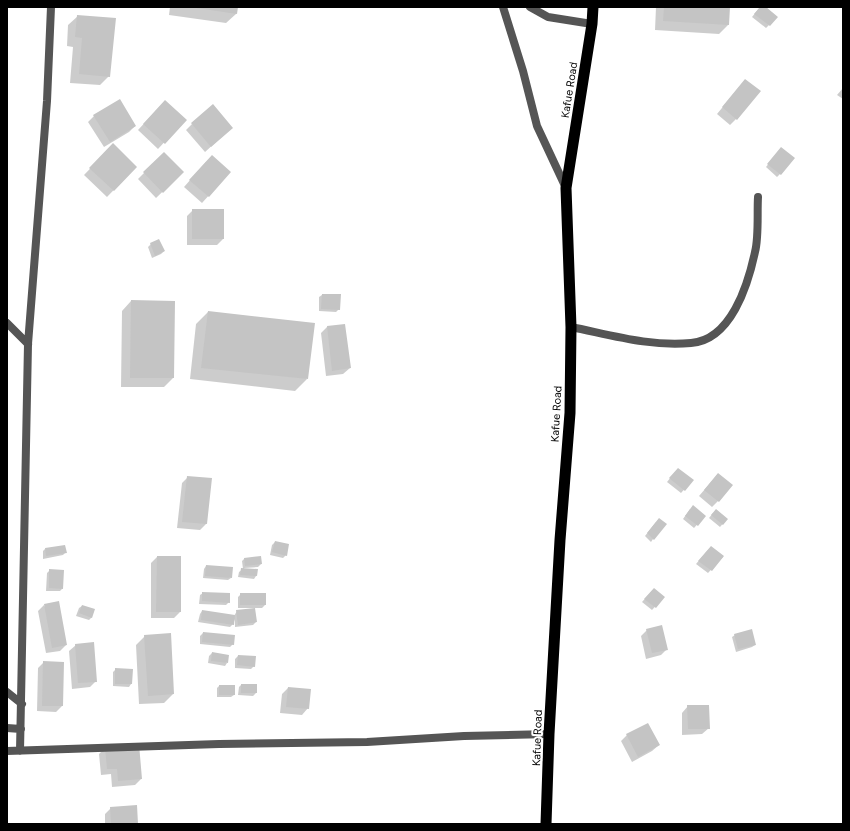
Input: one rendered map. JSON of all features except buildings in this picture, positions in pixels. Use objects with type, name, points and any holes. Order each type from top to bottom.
[{"type":"highway","name":"Kafue Road","points":[[546,824],[549,734],[570,413],[571,327],[566,188],[592,24],[593,7]]},
{"type":"street","points":[[20,751],[28,344],[47,101],[52,7]]},
{"type":"street","points":[[503,7],[523,71],[537,126],[566,188]]},
{"type":"street","points":[[530,7],[548,17],[592,24]]},
{"type":"street","points":[[571,327],[656,344],[693,343],[711,337],[724,327],[742,296],[756,251],[758,198]]},
{"type":"street","points":[[7,323],[28,344]]},
{"type":"street","points":[[7,692],[22,704]]},
{"type":"street","points":[[7,728],[21,729]]},
{"type":"street","points":[[7,751],[219,744],[367,742],[464,736],[549,734]]}]
